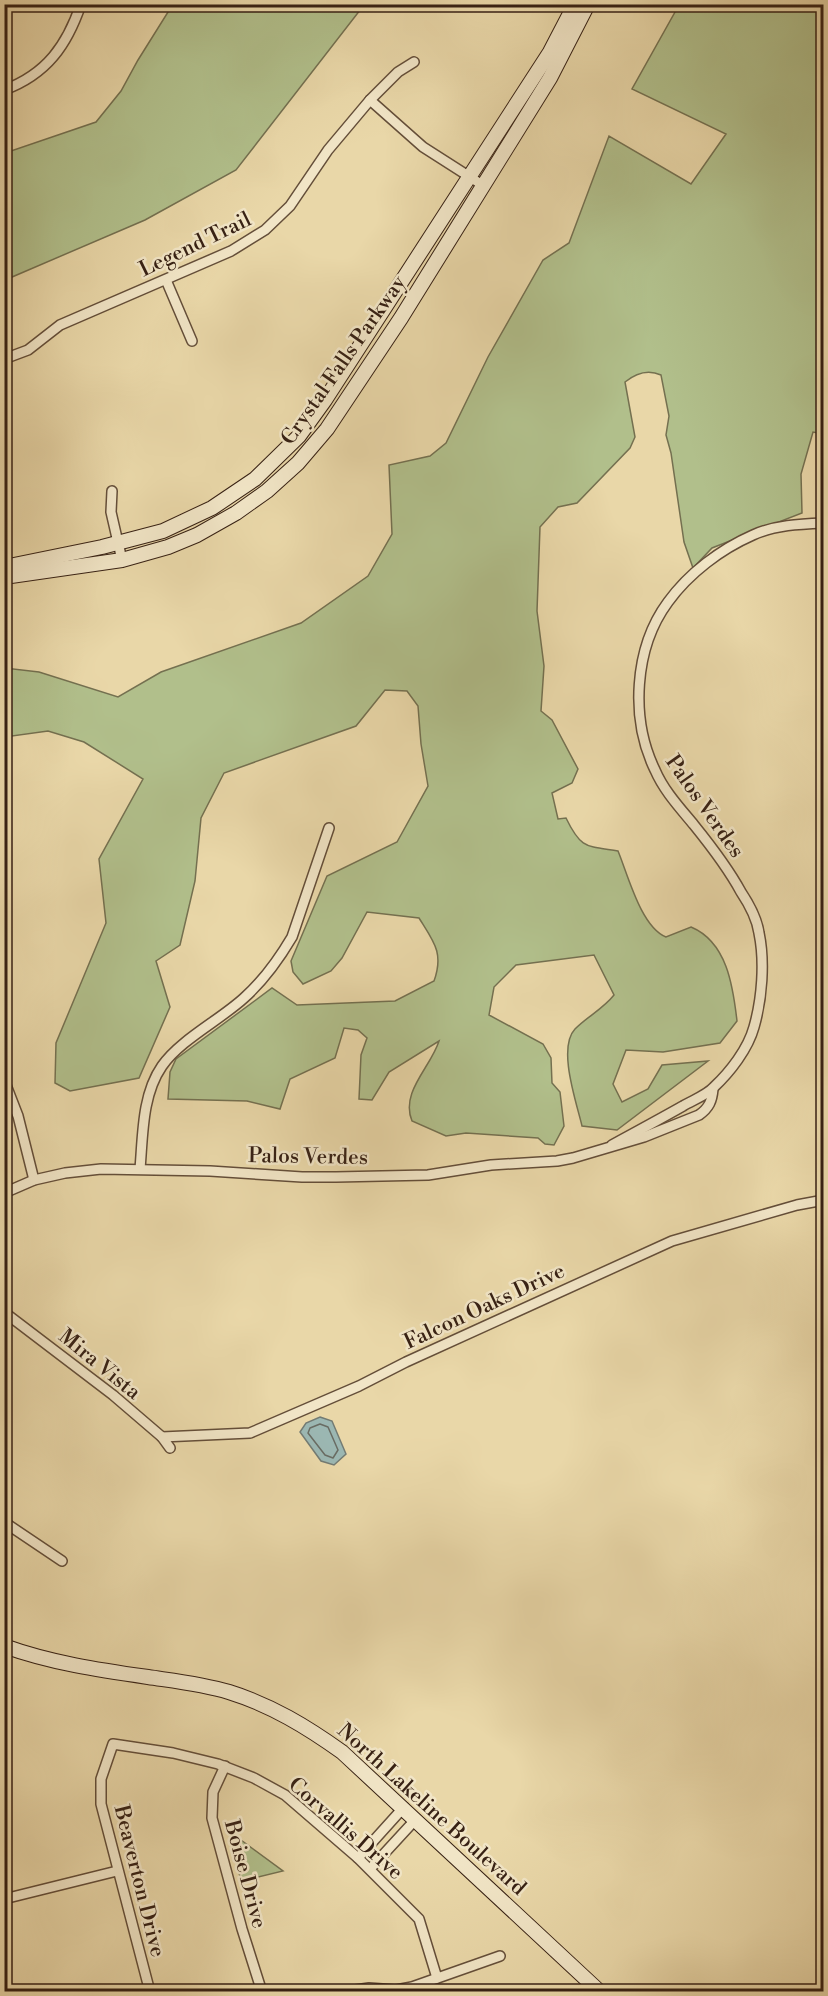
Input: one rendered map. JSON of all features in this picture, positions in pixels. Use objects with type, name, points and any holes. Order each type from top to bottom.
[{"type":"street","points":[[4,90],[21,84],[55,55],[67,40],[81,4]]},
{"type":"street","name":"Crystal Falls Parkway","points":[[4,567],[163,531],[212,508],[255,479],[299,436],[325,400],[550,52],[575,4]]},
{"type":"street","name":"Crystal Falls Parkway","points":[[4,577],[122,560],[168,547],[197,535],[236,513],[267,491],[298,463],[327,429],[362,378],[484,186],[550,78],[588,4]]},
{"type":"street","name":"Legend Trail","points":[[4,359],[28,350],[60,325],[231,251],[265,230],[277,220],[302,190],[327,150],[370,100],[398,72],[414,62]]},
{"type":"street","points":[[370,100],[423,147],[484,186]]},
{"type":"street","points":[[166,280],[192,341]]},
{"type":"street","points":[[112,491],[111,512],[122,560]]},
{"type":"street","name":"Palos Verdes","points":[[612,1145],[713,1089],[740,1055],[754,1028],[761,982],[759,932],[742,893],[710,845],[669,793],[654,768],[642,731],[641,669],[653,630],[667,603],[686,580],[736,544],[764,531],[824,522]]},
{"type":"street","points":[[140,1168],[143,1124],[148,1099],[161,1067],[173,1053],[244,999],[283,952],[292,937],[329,828]]},
{"type":"street","points":[[4,1080],[18,1116],[34,1180]]},
{"type":"street","name":"Palos Verdes","points":[[4,1193],[34,1180],[82,1170],[140,1168],[302,1177],[428,1175],[491,1165],[557,1161],[644,1137],[699,1115],[707,1110],[712,1100],[713,1089]]},
{"type":"street","name":"Falcon Oaks Drive","points":[[162,1437],[250,1433],[359,1386],[406,1362],[672,1241],[797,1205],[824,1200]]},
{"type":"street","name":"Mira Vista","points":[[4,1312],[105,1389],[162,1437],[170,1448]]},
{"type":"street","points":[[4,1522],[62,1561]]},
{"type":"street","name":"North Lakeline Boulevard","points":[[4,1646],[37,1658],[78,1667],[204,1686],[251,1700],[318,1734],[342,1752],[404,1807],[600,1992]]},
{"type":"street","name":"Corvallis Drive","points":[[113,1744],[173,1753],[225,1766],[254,1778],[285,1795],[370,1869],[419,1919],[437,1978]]},
{"type":"street","name":"Beaverton Drive","points":[[113,1744],[101,1779],[101,1804],[150,1992]]},
{"type":"street","name":"Boise Drive","points":[[225,1766],[213,1792],[212,1818],[242,1929],[262,1992]]},
{"type":"street","points":[[358,1858],[404,1807]]},
{"type":"street","points":[[370,1869],[416,1819]]},
{"type":"street","points":[[4,1899],[117,1871]]},
{"type":"street","points":[[342,1992],[369,1988],[396,1990],[412,1987],[500,1956]]},
{"type":"green space","points":[[173,4],[364,5],[236,170],[145,220],[5,280],[5,153],[96,122],[121,91]]},
{"type":"green space","points":[[679,5],[823,5],[824,180],[818,204],[821,290],[824,293],[824,434],[813,432],[801,474],[802,513],[712,548],[693,568],[684,542],[671,453],[666,435],[669,416],[661,375],[651,372],[642,373],[625,382],[635,437],[630,448],[577,503],[558,507],[540,527],[537,611],[544,666],[541,711],[552,720],[578,769],[572,783],[552,793],[558,819],[566,818],[576,836],[591,847],[618,851],[642,912],[657,931],[666,937],[691,927],[713,943],[726,966],[737,1021],[720,1043],[663,1052],[626,1050],[613,1084],[622,1102],[648,1089],[662,1065],[708,1061],[617,1130],[582,1126],[568,1062],[570,1038],[575,1029],[614,995],[594,955],[516,965],[494,987],[489,1015],[543,1044],[551,1058],[552,1083],[560,1092],[564,1126],[554,1145],[545,1144],[538,1138],[466,1133],[446,1136],[412,1121],[409,1110],[413,1090],[439,1041],[389,1072],[372,1100],[359,1099],[361,1055],[367,1038],[358,1030],[344,1028],[335,1058],[290,1079],[280,1109],[247,1101],[168,1099],[170,1072],[176,1059],[272,988],[297,1005],[395,1001],[434,981],[438,955],[433,941],[419,918],[367,912],[342,958],[331,971],[303,984],[293,972],[291,961],[327,876],[397,842],[428,786],[418,706],[407,691],[385,690],[356,726],[224,773],[201,818],[195,881],[180,945],[156,961],[170,1007],[139,1078],[70,1091],[55,1083],[56,1043],[106,923],[99,859],[143,779],[84,742],[48,731],[5,737],[5,668],[39,672],[118,697],[161,672],[301,623],[368,576],[392,534],[389,465],[430,456],[446,443],[488,357],[543,260],[569,243],[609,136],[691,184],[726,134],[632,89]]},
{"type":"green space","points":[[241,1840],[283,1871],[241,1881],[232,1842]]},
{"type":"water","points":[[320,1417],[332,1421],[346,1454],[334,1465],[321,1461],[300,1432],[306,1423]]}]
